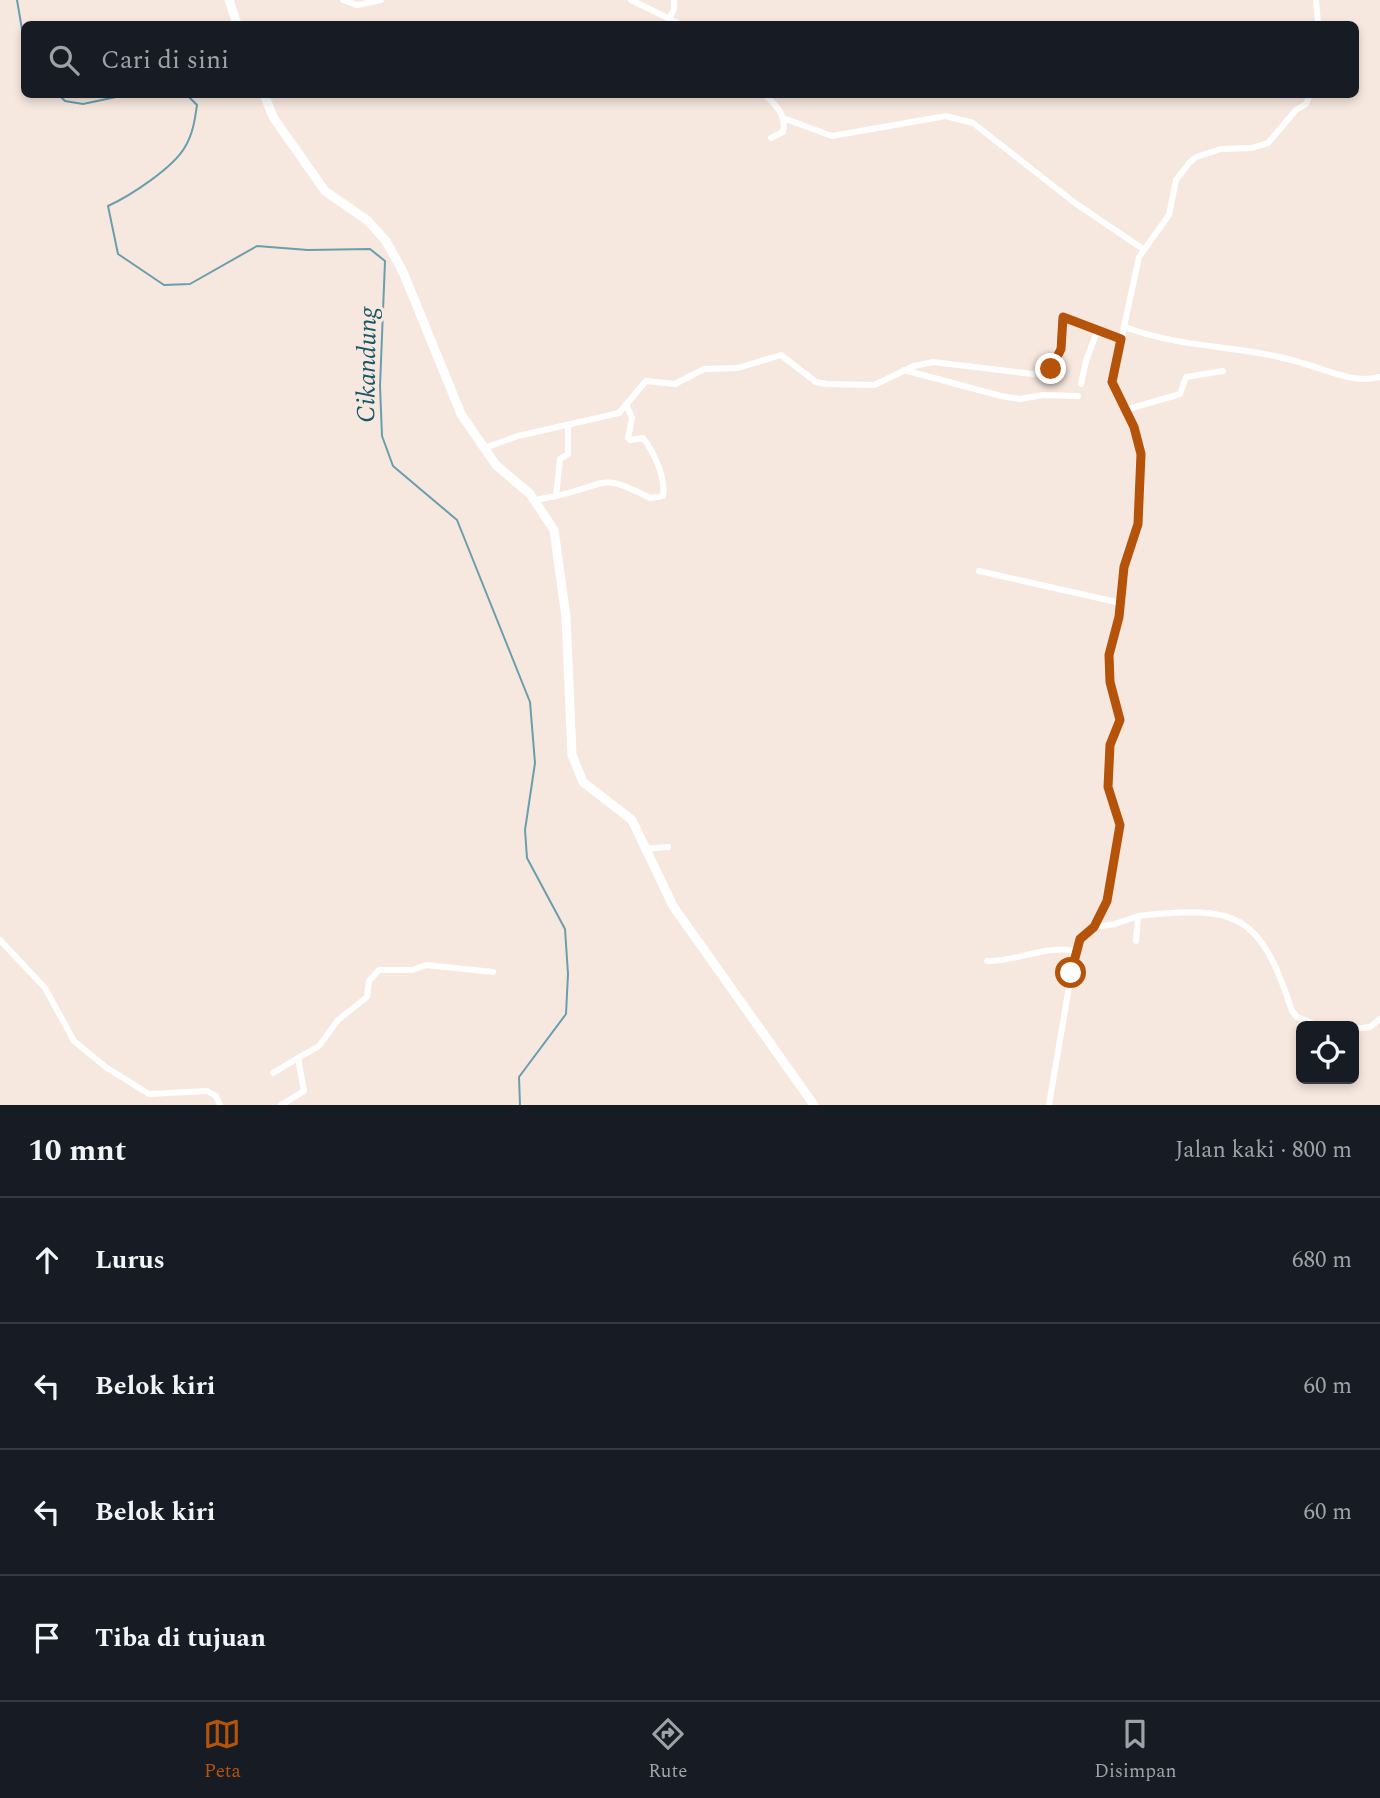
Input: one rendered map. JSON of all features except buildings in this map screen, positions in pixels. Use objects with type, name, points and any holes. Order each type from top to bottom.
[{"type":"street","points":[[229,0],[236,21]]},
{"type":"street","points":[[343,0],[357,5],[382,0]]},
{"type":"street","points":[[631,0],[675,21]]},
{"type":"street","points":[[670,18],[674,0]]},
{"type":"street","points":[[1316,0],[1318,21]]},
{"type":"street","points":[[266,98],[273,117],[325,191],[367,220],[386,241],[403,272],[451,396],[500,471],[535,499],[554,530],[559,550],[575,768],[583,782],[632,820],[666,894],[814,1105]]},
{"type":"street","points":[[768,98],[778,107],[783,118],[783,132],[771,138]]},
{"type":"street","points":[[1049,1105],[1075,951],[1080,939],[1094,927],[1107,901],[1118,847],[1120,825],[1109,798],[1108,775],[1110,745],[1120,720],[1109,667],[1121,603],[1120,586],[1138,524],[1141,464],[1137,435],[1112,382],[1143,249],[1169,215],[1176,180],[1189,163],[1221,149],[1261,147],[1274,138],[1308,98]]},
{"type":"street","points":[[783,118],[832,136],[946,116],[960,117],[973,123],[1075,203],[1143,249]]},
{"type":"street","points":[[484,449],[518,436],[619,413],[646,381],[675,384],[704,369],[738,368],[782,355],[816,382],[874,385],[904,370],[933,362],[1021,375],[1051,369],[1061,349],[1063,317],[1121,339]]},
{"type":"street","points":[[1125,327],[1181,343],[1269,353],[1357,379],[1380,377]]},
{"type":"street","points":[[1081,384],[1098,329]]},
{"type":"street","points":[[904,370],[1020,399],[1044,395],[1078,396]]},
{"type":"street","points":[[1125,410],[1180,394],[1186,377],[1223,372]]},
{"type":"street","points":[[535,499],[556,496],[611,480],[628,485],[650,498],[663,496],[661,474],[648,444],[641,437],[630,440],[628,438],[632,418],[626,404]]},
{"type":"street","points":[[556,496],[561,457],[568,454],[570,448],[568,425]]},
{"type":"street","points":[[979,571],[1121,603]]},
{"type":"street","points":[[644,849],[668,847]]},
{"type":"street","points":[[1094,927],[1115,924],[1138,916],[1205,913],[1229,916],[1241,921],[1250,928],[1273,962],[1292,1011],[1297,1017],[1307,1021]]},
{"type":"street","points":[[1136,941],[1138,916]]},
{"type":"street","points":[[0,940],[45,988],[74,1041],[92,1057],[143,1093],[207,1091],[216,1096],[220,1105]]},
{"type":"street","points":[[987,961],[1035,956],[1053,949],[1075,951]]},
{"type":"street","points":[[273,1073],[319,1046],[338,1020],[367,997],[369,981],[379,970],[413,970],[426,965],[493,972]]},
{"type":"street","points":[[1359,1028],[1370,1027],[1380,1019]]},
{"type":"street","points":[[281,1105],[304,1091],[298,1058]]},
{"type":"waterway","name":"Cikandung","points":[[17,0],[21,23]]},
{"type":"waterway","name":"Cikandung","points":[[62,98],[83,104],[111,98]]},
{"type":"waterway","name":"Cikandung","points":[[190,98],[197,105],[192,132],[179,155],[150,181],[108,206],[118,254],[164,285],[190,284],[257,246],[308,250],[370,249],[385,261],[380,386],[382,436],[393,466],[457,520],[530,702],[535,763],[525,830],[527,858],[565,929],[568,974],[566,1014],[519,1077],[520,1105]]},
{"type":"route","points":[[1051,369],[1061,349],[1063,317],[1121,339],[1113,372],[1113,389],[1134,427],[1141,454],[1138,524],[1124,567],[1117,630],[1109,655],[1110,682],[1120,720],[1110,745],[1108,775],[1109,798],[1120,825],[1118,847],[1107,901],[1094,927],[1080,939],[1071,973]]}]
